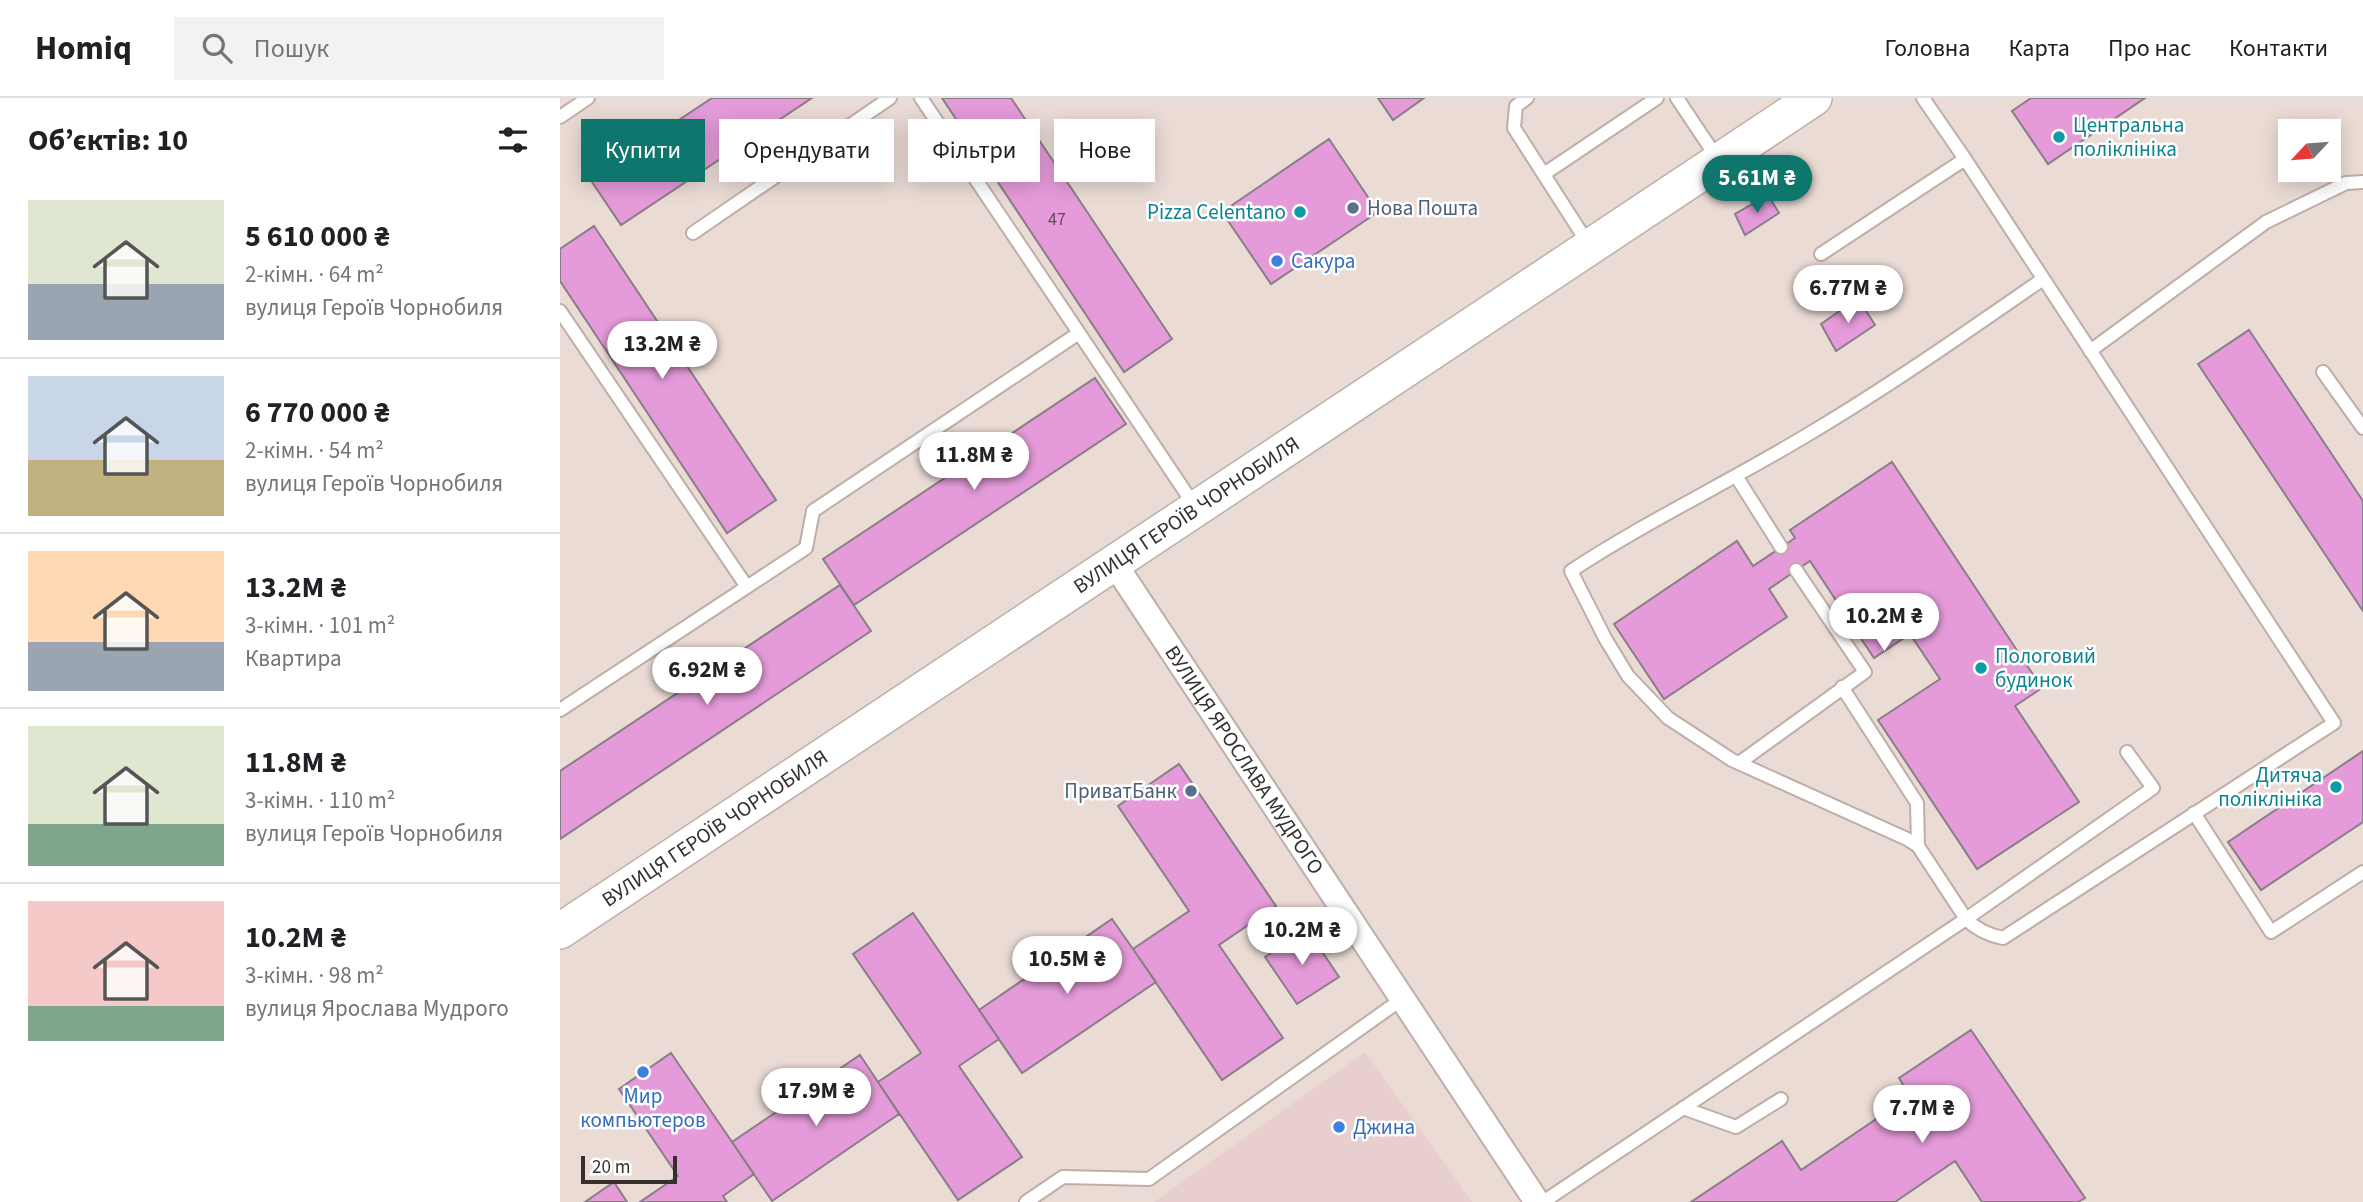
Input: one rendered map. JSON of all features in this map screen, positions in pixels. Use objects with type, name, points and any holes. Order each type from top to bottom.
[{"type":"street","name":"ВУЛИЦЯ ГЕРОЇВ ЧОРНОБИЛЯ","points":[[560,931],[1814,98]]},
{"type":"street","name":"ВУЛИЦЯ ЯРОСЛАВА МУДРОГО","points":[[1114,563],[1537,1202]]},
{"type":"lane","points":[[560,117],[588,98]]},
{"type":"lane","points":[[693,233],[890,98]]},
{"type":"lane","points":[[920,98],[1196,508]]},
{"type":"lane","points":[[1527,98],[1516,106],[1514,128],[1591,247]]},
{"type":"lane","points":[[1544,174],[1657,98]]},
{"type":"lane","points":[[1677,98],[1720,161]]},
{"type":"lane","points":[[1923,98],[1965,159],[2333,723],[2003,938],[1989,936],[1966,919],[1918,846],[1739,763],[1668,718],[1628,676],[1571,571],[1605,549],[1807,436],[1892,383],[2043,279]]},
{"type":"lane","points":[[1821,254],[1965,159]]},
{"type":"lane","points":[[2090,351],[2266,222],[2346,183],[2363,182]]},
{"type":"lane","points":[[560,311],[747,587]]},
{"type":"lane","points":[[560,710],[806,548],[813,511],[1079,334]]},
{"type":"lane","points":[[2323,372],[2363,428]]},
{"type":"lane","points":[[1736,475],[1781,547]]},
{"type":"lane","points":[[1739,763],[1865,671],[1796,570]]},
{"type":"lane","points":[[1843,687],[1917,803],[1918,846]]},
{"type":"lane","points":[[1543,1202],[1966,919],[2153,789],[2127,752]]},
{"type":"lane","points":[[2194,813],[2271,932],[2363,873]]},
{"type":"lane","points":[[1026,1202],[1063,1177],[1149,1179],[1402,999]]},
{"type":"lane","points":[[1683,1108],[1736,1126],[1781,1099]]},
{"type":"shaded area","name":"Джина","points":[[1365,1052],[1472,1202],[1154,1202]]},
{"type":"building","points":[[712,98],[812,98],[780,119],[719,119],[719,160],[705,169],[705,119],[680,119]]},
{"type":"building","points":[[942,98],[1011,98],[1025,119],[956,119]]},
{"type":"building","points":[[1378,98],[1424,98],[1393,120]]},
{"type":"building","name":"Центральна поліклініка","points":[[2031,98],[2145,98],[2048,164],[2012,111]]},
{"type":"building","name":"Pizza Celentano","points":[[1329,139],[1378,212],[1271,284],[1222,212]]},
{"type":"building","points":[[1040,141],[1054,162],[1054,182],[1067,182],[1172,339],[1124,372],[998,182],[1040,182]]},
{"type":"building","points":[[592,182],[686,182],[621,225]]},
{"type":"building","points":[[1768,195],[1779,213],[1745,235],[1735,214]]},
{"type":"building","points":[[594,226],[776,500],[727,533],[560,281],[560,249]]},
{"type":"building","points":[[1858,298],[1875,325],[1836,351],[1821,324]]},
{"type":"building","points":[[2249,330],[2363,501],[2363,611],[2198,364]]},
{"type":"building","points":[[1095,378],[1126,424],[854,605],[823,559]]},
{"type":"building","name":"Пологовий будинок","points":[[1892,462],[2042,688],[2015,706],[2079,802],[1977,869],[1878,720],[1940,679],[1910,634],[1874,658],[1810,561],[1769,589],[1787,617],[1664,699],[1614,624],[1737,541],[1753,566],[1795,538],[1790,530]]},
{"type":"building","points":[[840,585],[871,631],[560,839],[560,771]]},
{"type":"building","name":"Дитяча поліклініка","points":[[2363,751],[2363,822],[2261,890],[2228,842]]},
{"type":"building","points":[[1179,764],[1276,906],[1219,945],[1283,1038],[1222,1080],[1133,949],[1189,911],[1118,806]]},
{"type":"building","points":[[913,913],[999,1039],[959,1066],[1022,1157],[958,1200],[878,1082],[921,1053],[853,954]]},
{"type":"building","points":[[1112,919],[1156,982],[1022,1073],[979,1010]]},
{"type":"building","points":[[1307,929],[1339,977],[1297,1004],[1265,957]]},
{"type":"building","points":[[1971,1030],[2085,1198],[2078,1202],[1982,1202],[1955,1161],[1895,1202],[1691,1202],[1782,1141],[1801,1170],[1910,1096],[1899,1078]]},
{"type":"building","points":[[671,1053],[754,1174],[723,1196],[727,1202],[640,1202],[678,1176],[619,1089]]},
{"type":"building","points":[[860,1055],[899,1114],[772,1201],[732,1142]]},
{"type":"building","points":[[614,1182],[627,1202],[585,1202]]},
{"type":"place","name":"Центральна поліклініка","points":[[2059,137]]},
{"type":"place","name":"Нова Пошта","points":[[1353,208]]},
{"type":"place","name":"Pizza Celentano","points":[[1300,212]]},
{"type":"place","name":"Сакура","points":[[1277,261]]},
{"type":"place","name":"Пологовий будинок","points":[[1981,668]]},
{"type":"place","name":"Дитяча поліклініка","points":[[2336,787]]},
{"type":"place","name":"ПриватБанк","points":[[1191,791]]},
{"type":"place","name":"Мир компьютеров","points":[[643,1072]]},
{"type":"place","name":"Джина","points":[[1339,1127]]}]
